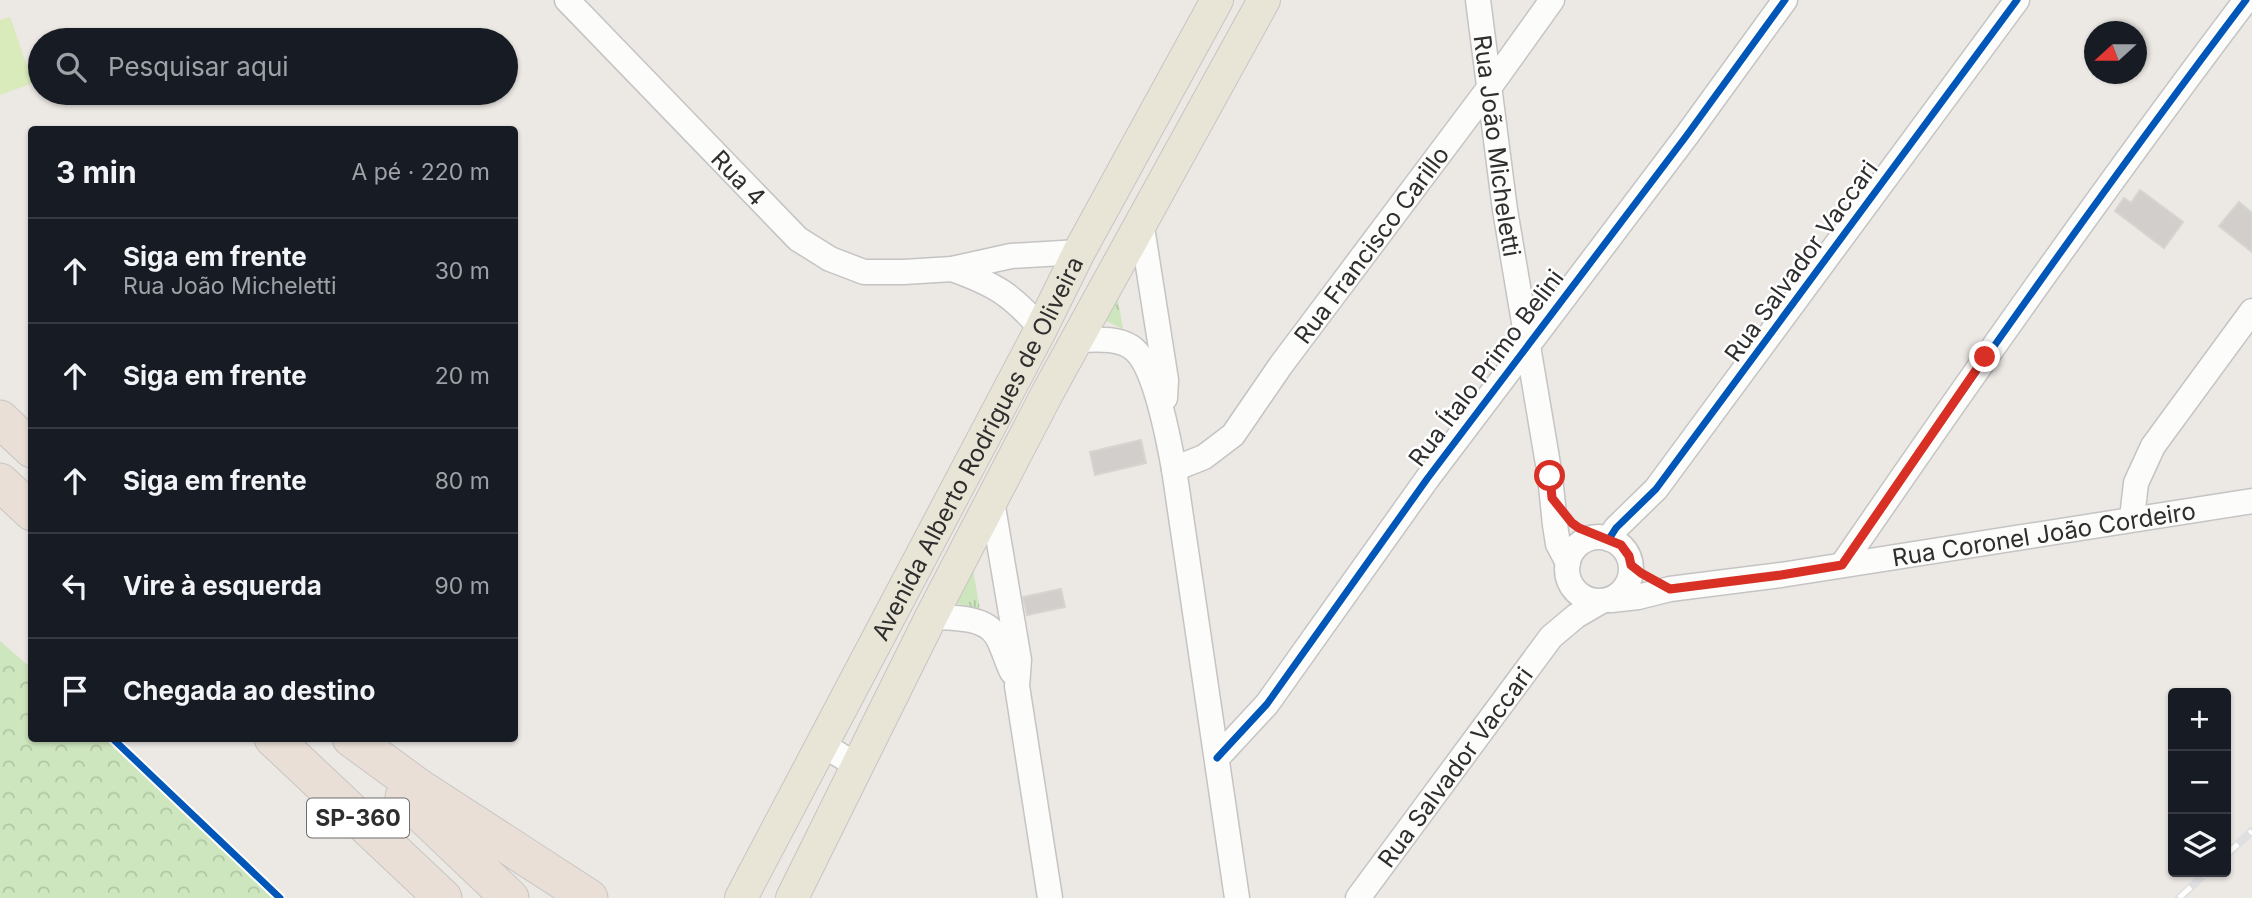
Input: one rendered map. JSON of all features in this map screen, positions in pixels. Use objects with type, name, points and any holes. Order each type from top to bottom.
[{"type":"highway","points":[[0,419],[28,445]]},
{"type":"highway","points":[[0,482],[28,508]]},
{"type":"highway","name":"SP-360","points":[[277,742],[443,898]]},
{"type":"highway","name":"SP-360","points":[[346,742],[510,898]]},
{"type":"highway","points":[[357,742],[418,786],[589,898]]},
{"type":"highway","points":[[352,812],[413,898]]},
{"type":"main road","name":"Avenida Alberto Rodrigues de Oliveira","points":[[741,898],[1079,252],[1217,0]]},
{"type":"main road","name":"Avenida Alberto Rodrigues de Oliveira","points":[[792,898],[931,617],[1049,390],[1264,0]]},
{"type":"street","name":"Rua 4","points":[[567,0],[798,239],[830,259],[864,272],[904,272],[951,269],[1011,256],[1079,252]]},
{"type":"street","name":"Rua João Micheletti","points":[[1478,0],[1505,210],[1529,344],[1558,544],[1569,573]]},
{"type":"street","name":"Rua Francisco Carillo","points":[[1174,469],[1204,457],[1233,436],[1281,365],[1552,0]]},
{"type":"street","name":"Rua Ítalo Primo Belini","points":[[1217,758],[1267,704],[1427,479],[1687,135],[1785,0]]},
{"type":"street","name":"Rua Salvador Vaccari","points":[[1604,538],[1656,489],[2017,0]]},
{"type":"street","points":[[1842,565],[1985,357],[2128,157],[2246,0]]},
{"type":"street","points":[[1141,221],[1166,380],[1164,413]]},
{"type":"street","name":"Rua 4","points":[[951,269],[1003,291],[1026,311],[1041,329]]},
{"type":"street","points":[[2132,518],[2136,483],[2153,446],[2252,311]]},
{"type":"street","points":[[1077,340],[1113,341],[1130,346],[1141,357],[1164,413],[1237,898]]},
{"type":"street","name":"Rua Salvador Vaccari","points":[[1630,561],[1656,489]]},
{"type":"street","points":[[1552,498],[1572,523],[1621,545],[1641,573],[1670,589]]},
{"type":"street","points":[[992,501],[1019,660],[1017,686],[1050,898]]},
{"type":"street","name":"Rua Coronel João Cordeiro","points":[[1605,601],[2252,501]]},
{"type":"street","points":[[1604,538],[1588,539],[1572,553],[1569,573],[1582,597],[1605,601],[1620,594],[1631,576],[1630,561]]},
{"type":"street","name":"Rua Salvador Vaccari","points":[[1551,637],[1569,573]]},
{"type":"street","name":"Rua Salvador Vaccari","points":[[1358,898],[1551,637],[1576,616],[1605,601]]},
{"type":"street","points":[[931,617],[985,624],[995,634],[1017,686]]},
{"type":"street","points":[[822,744],[857,766]]},
{"type":"green space","points":[[10,17],[28,69],[28,85],[0,95],[0,20]]},
{"type":"green space","points":[[1117,294],[1123,329],[1104,320]]},
{"type":"green space","points":[[972,563],[980,610],[956,603]]},
{"type":"green space","points":[[0,641],[28,665],[28,742],[119,742],[159,775],[223,850],[277,898],[0,898]]},
{"type":"building","points":[[2140,190],[2183,222],[2164,248],[2115,211],[2124,198],[2131,203]]},
{"type":"building","points":[[2239,202],[2252,213],[2252,252],[2219,226]]},
{"type":"building","points":[[1141,440],[1146,463],[1095,475],[1090,452]]},
{"type":"building","points":[[1061,589],[1065,607],[1027,615],[1023,597]]},
{"type":"railway","points":[[2231,850],[2252,831]]},
{"type":"railway","points":[[2179,898],[2202,877]]},
{"type":"cycle path","points":[[1217,758],[1267,704],[1427,479],[1687,135],[1785,0]]},
{"type":"cycle path","points":[[1609,539],[1616,528],[1656,489],[2017,0]]},
{"type":"cycle path","points":[[1842,565],[2041,280],[2246,0]]},
{"type":"cycle path","points":[[116,742],[280,898]]},
{"type":"route","points":[[1550,476],[1552,498],[1572,523],[1621,545],[1629,556],[1631,565],[1670,589],[1842,565],[1985,357]]}]
